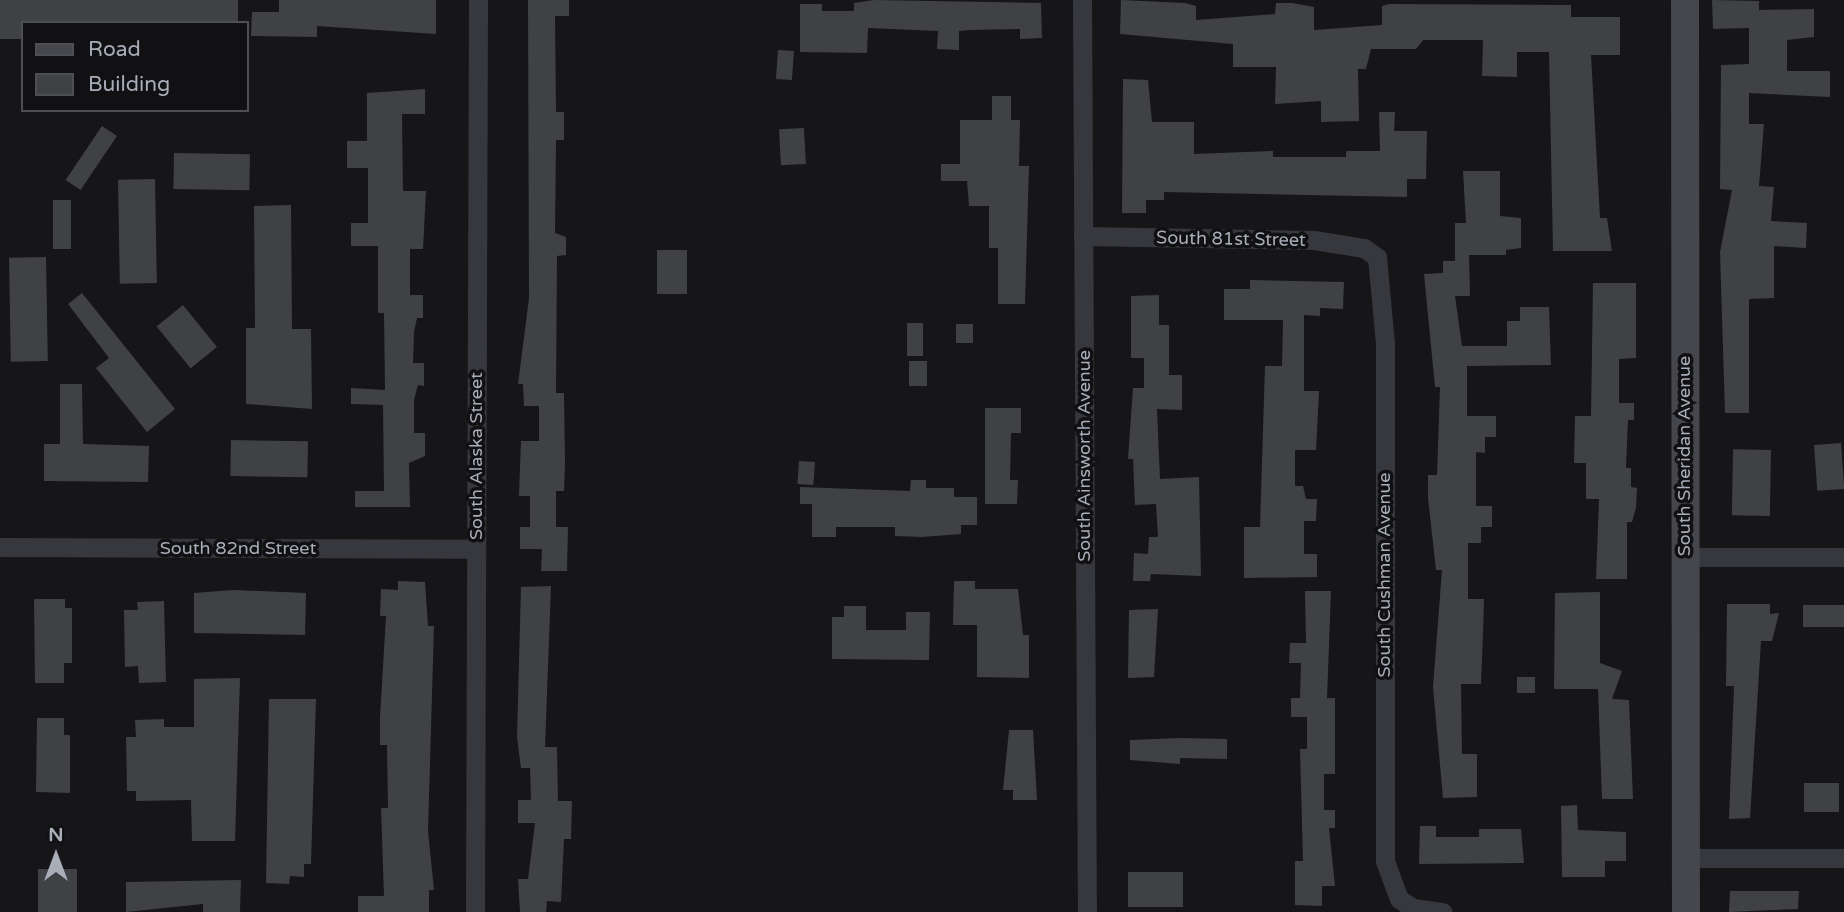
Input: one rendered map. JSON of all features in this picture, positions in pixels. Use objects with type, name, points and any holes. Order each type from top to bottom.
[{"type":"street","name":"South Alaska Street","points":[[475,912],[478,0]]},
{"type":"street","name":"South Ainsworth Avenue","points":[[1082,0],[1087,912]]},
{"type":"street","name":"South Sheridan Avenue","points":[[1685,0],[1686,912]]},
{"type":"street","name":"South 81st Street","points":[[1083,236],[1314,240],[1375,254]]},
{"type":"street","name":"South Cushman Avenue","points":[[1375,254],[1385,343],[1384,846],[1396,895],[1408,906],[1443,912]]},
{"type":"street","name":"South 82nd Street","points":[[0,547],[475,549]]},
{"type":"street","points":[[1684,557],[1844,557]]},
{"type":"street","points":[[1685,858],[1844,858]]},
{"type":"building","points":[[0,0],[238,0],[238,21],[21,21],[21,39],[0,39]]},
{"type":"building","points":[[279,0],[436,0],[436,34],[317,26],[317,37],[251,36],[252,12],[279,12]]},
{"type":"building","points":[[528,0],[569,0],[569,16],[555,16],[556,112],[564,112],[564,140],[556,140],[555,233],[566,237],[566,255],[557,256],[556,393],[564,393],[565,463],[564,491],[556,491],[556,527],[568,527],[567,571],[541,571],[542,549],[520,549],[520,527],[530,527],[530,496],[519,496],[521,441],[539,441],[539,406],[524,406],[523,384],[518,384],[529,298]]},
{"type":"building","points":[[874,0],[1041,3],[1042,38],[1020,39],[1020,29],[959,31],[959,50],[937,49],[938,31],[868,28],[867,53],[800,52],[800,4],[822,4],[822,11],[854,11],[854,3]]},
{"type":"building","points":[[1121,0],[1185,3],[1196,6],[1196,20],[1275,14],[1276,3],[1292,3],[1314,7],[1314,30],[1382,25],[1382,6],[1389,4],[1571,5],[1571,17],[1620,17],[1620,55],[1591,55],[1600,218],[1607,218],[1612,251],[1553,251],[1549,52],[1517,52],[1517,77],[1482,76],[1483,40],[1423,40],[1416,49],[1371,49],[1366,69],[1358,69],[1359,121],[1321,122],[1321,101],[1275,104],[1276,67],[1233,67],[1233,44],[1120,34]]},
{"type":"building","points":[[1712,0],[1759,1],[1759,10],[1814,9],[1814,37],[1787,40],[1787,71],[1830,71],[1830,97],[1749,93],[1749,124],[1764,124],[1759,186],[1774,187],[1771,221],[1807,223],[1806,248],[1774,246],[1774,298],[1749,299],[1749,413],[1725,413],[1720,252],[1732,190],[1720,189],[1721,65],[1749,64],[1749,28],[1713,29]]},
{"type":"building","points":[[778,50],[794,51],[792,80],[776,79]]},
{"type":"building","points":[[1123,79],[1148,80],[1152,122],[1194,122],[1194,154],[1273,151],[1273,157],[1346,157],[1346,151],[1380,151],[1379,112],[1395,112],[1394,131],[1427,131],[1426,179],[1407,179],[1407,197],[1164,192],[1164,200],[1146,200],[1146,213],[1122,213]]},
{"type":"building","points":[[425,89],[425,114],[402,114],[403,191],[426,191],[423,249],[410,249],[410,295],[423,295],[423,318],[417,318],[414,332],[413,363],[424,363],[424,386],[418,385],[414,400],[414,433],[425,433],[425,456],[409,463],[410,507],[355,507],[355,491],[384,491],[383,405],[351,404],[351,388],[385,390],[384,313],[378,313],[378,246],[351,246],[351,223],[368,223],[368,168],[347,168],[347,141],[367,141],[367,93]]},
{"type":"building","points":[[992,96],[1011,96],[1011,120],[1020,120],[1019,166],[1029,166],[1025,304],[998,304],[998,248],[989,248],[989,206],[969,206],[967,181],[941,181],[941,164],[960,164],[960,120],[992,120]]},
{"type":"building","points":[[102,126],[117,136],[81,190],[66,180]]},
{"type":"building","points":[[804,128],[806,164],[781,165],[779,129]]},
{"type":"building","points":[[174,153],[250,154],[249,190],[173,189]]},
{"type":"building","points":[[1463,171],[1500,171],[1500,216],[1521,218],[1521,248],[1506,250],[1506,255],[1469,255],[1470,296],[1455,296],[1462,346],[1507,346],[1507,321],[1520,321],[1520,307],[1549,307],[1551,365],[1467,366],[1467,416],[1496,416],[1496,437],[1485,437],[1485,453],[1476,452],[1476,506],[1492,506],[1492,527],[1481,527],[1481,543],[1468,543],[1468,599],[1484,599],[1481,684],[1461,684],[1462,754],[1477,754],[1477,797],[1443,798],[1433,687],[1442,570],[1436,570],[1428,498],[1428,475],[1437,475],[1440,387],[1435,387],[1424,274],[1443,273],[1443,261],[1455,261],[1455,223],[1466,223]]},
{"type":"building","points":[[155,179],[157,283],[120,284],[118,180]]},
{"type":"building","points":[[53,200],[71,200],[71,249],[53,249]]},
{"type":"building","points":[[291,205],[292,329],[311,329],[312,409],[246,404],[246,328],[255,328],[254,206]]},
{"type":"building","points":[[657,250],[687,250],[687,294],[657,294]]},
{"type":"building","points":[[46,257],[48,361],[11,362],[9,258]]},
{"type":"building","points":[[1250,280],[1344,282],[1343,309],[1320,308],[1320,316],[1304,315],[1304,391],[1319,391],[1316,450],[1295,450],[1295,486],[1303,486],[1306,499],[1317,499],[1316,521],[1304,521],[1304,554],[1317,554],[1317,577],[1244,578],[1244,527],[1260,527],[1265,366],[1282,366],[1283,320],[1224,320],[1224,289],[1250,289]]},
{"type":"building","points":[[1593,283],[1636,283],[1636,358],[1619,359],[1619,403],[1634,403],[1634,420],[1628,420],[1626,468],[1631,468],[1631,487],[1637,488],[1632,522],[1627,522],[1627,579],[1596,579],[1599,499],[1586,499],[1586,463],[1574,463],[1575,416],[1591,416]]},
{"type":"building","points":[[82,293],[175,409],[147,432],[96,368],[109,358],[68,304]]},
{"type":"building","points":[[1159,295],[1159,325],[1169,325],[1169,375],[1182,375],[1182,410],[1157,409],[1160,479],[1199,477],[1201,576],[1151,574],[1150,581],[1133,581],[1134,553],[1148,554],[1149,537],[1158,537],[1156,504],[1135,505],[1133,459],[1128,459],[1133,388],[1144,388],[1144,358],[1131,358],[1131,296]]},
{"type":"building","points":[[183,305],[217,347],[191,368],[157,326]]},
{"type":"building","points":[[907,323],[923,323],[923,356],[907,356]]},
{"type":"building","points":[[956,324],[973,324],[973,343],[956,343]]},
{"type":"building","points":[[909,361],[927,361],[927,386],[909,386]]},
{"type":"building","points":[[60,384],[82,384],[83,444],[149,446],[148,482],[44,481],[44,444],[60,444]]},
{"type":"building","points":[[985,408],[1021,408],[1021,433],[1011,433],[1010,480],[1018,480],[1017,504],[985,504]]},
{"type":"building","points":[[231,440],[308,441],[307,477],[230,476]]},
{"type":"building","points":[[1841,443],[1844,489],[1817,491],[1814,445]]},
{"type":"building","points":[[1733,449],[1771,450],[1770,516],[1732,515]]},
{"type":"building","points":[[799,461],[815,462],[813,485],[797,484]]},
{"type":"building","points":[[911,480],[926,480],[926,488],[954,488],[954,497],[977,497],[977,525],[961,525],[961,534],[922,537],[895,536],[895,527],[836,527],[836,537],[812,537],[812,504],[800,504],[800,487],[910,491]]},
{"type":"building","points":[[398,581],[425,582],[428,626],[434,626],[428,831],[434,890],[429,890],[429,912],[358,912],[358,896],[384,896],[381,808],[388,808],[387,745],[380,745],[386,616],[380,616],[381,589],[398,590]]},
{"type":"building","points":[[954,581],[975,581],[975,589],[1018,589],[1023,635],[1029,635],[1029,678],[977,677],[977,625],[953,625]]},
{"type":"building","points":[[551,586],[545,747],[557,747],[558,801],[572,801],[571,839],[564,839],[561,902],[547,901],[546,912],[520,912],[518,879],[528,879],[535,823],[518,823],[518,800],[531,800],[530,768],[521,768],[517,737],[521,587]]},
{"type":"building","points":[[233,590],[306,593],[305,635],[194,633],[194,593]]},
{"type":"building","points":[[1305,591],[1331,591],[1327,698],[1335,698],[1335,774],[1324,774],[1324,810],[1335,810],[1335,828],[1329,828],[1335,886],[1322,886],[1322,906],[1295,905],[1295,861],[1303,861],[1300,749],[1307,749],[1307,717],[1291,717],[1291,698],[1300,698],[1301,663],[1289,663],[1290,643],[1306,643]]},
{"type":"building","points":[[1600,592],[1600,663],[1622,671],[1612,699],[1629,700],[1633,799],[1602,799],[1598,689],[1554,689],[1555,593]]},
{"type":"building","points":[[34,599],[65,599],[65,608],[72,608],[72,663],[64,663],[64,683],[35,683]]},
{"type":"building","points":[[164,601],[166,682],[139,683],[138,666],[125,667],[124,610],[138,610],[137,602]]},
{"type":"building","points":[[1727,604],[1770,604],[1770,614],[1779,613],[1772,641],[1761,641],[1750,818],[1729,819],[1734,686],[1726,686]]},
{"type":"building","points":[[1803,605],[1844,605],[1844,627],[1803,627]]},
{"type":"building","points":[[844,606],[866,606],[866,630],[906,630],[906,612],[930,612],[929,660],[832,659],[832,617],[844,617]]},
{"type":"building","points":[[1158,609],[1154,677],[1128,678],[1129,610]]},
{"type":"building","points":[[1517,677],[1535,677],[1535,693],[1517,693]]},
{"type":"building","points":[[240,678],[235,841],[192,841],[191,800],[136,801],[136,791],[127,791],[126,737],[136,737],[135,720],[164,719],[164,727],[194,727],[194,679]]},
{"type":"building","points":[[269,699],[316,699],[311,864],[304,864],[304,877],[290,876],[289,884],[266,883]]},
{"type":"building","points":[[37,718],[64,718],[64,735],[70,735],[70,793],[36,792]]},
{"type":"building","points":[[1009,730],[1033,730],[1037,800],[1013,800],[1013,790],[1003,790]]},
{"type":"building","points":[[1227,739],[1227,759],[1180,758],[1180,764],[1130,760],[1130,740]]},
{"type":"building","points":[[1804,783],[1839,783],[1839,812],[1804,812]]},
{"type":"building","points":[[1577,805],[1578,830],[1626,832],[1626,861],[1605,861],[1605,877],[1562,877],[1561,806]]},
{"type":"building","points":[[1420,826],[1436,826],[1436,837],[1479,837],[1479,829],[1521,829],[1524,863],[1419,864]]},
{"type":"building","points":[[38,869],[77,869],[77,912],[38,912]]},
{"type":"building","points":[[1128,872],[1183,872],[1183,907],[1128,907]]},
{"type":"building","points":[[241,880],[240,912],[203,912],[203,904],[126,912],[126,882]]},
{"type":"building","points":[[1730,891],[1799,891],[1798,909],[1729,912]]}]
